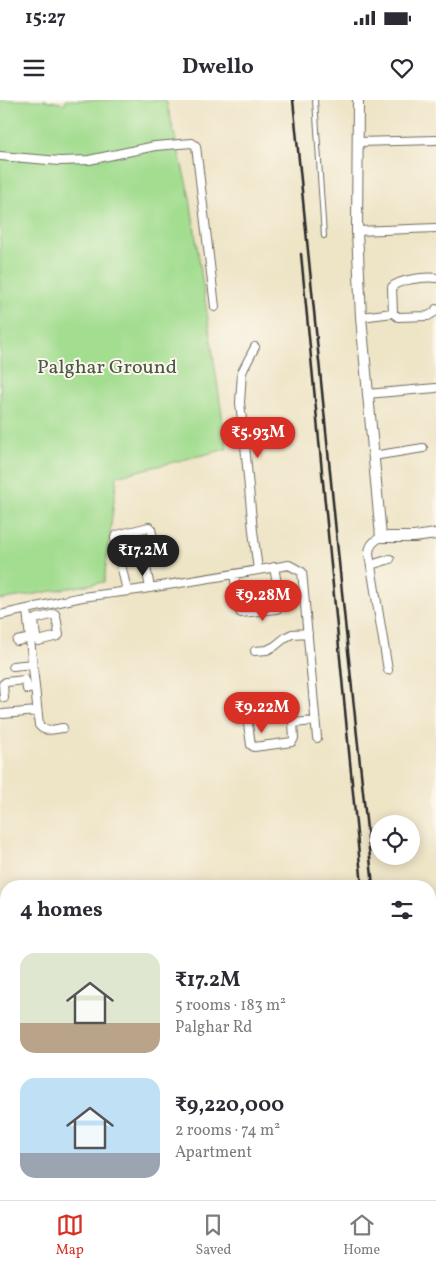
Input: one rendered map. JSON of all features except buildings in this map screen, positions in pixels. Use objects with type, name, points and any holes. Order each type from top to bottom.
[{"type":"street","points":[[358,100],[357,231],[361,317],[380,537]]},
{"type":"street","points":[[358,142],[436,140]]},
{"type":"street","points":[[0,156],[60,161],[89,160],[155,146],[192,143],[196,146],[215,307]]},
{"type":"street","points":[[357,231],[436,228]]},
{"type":"street","points":[[393,314],[392,287],[395,283],[436,278]]},
{"type":"street","points":[[361,317],[393,314],[398,317],[428,316],[435,312],[436,309]]},
{"type":"street","points":[[255,347],[242,372],[240,403],[258,570]]},
{"type":"street","points":[[367,394],[436,388]]},
{"type":"street","points":[[373,456],[423,448]]},
{"type":"street","points":[[127,591],[115,538],[117,535],[149,527],[153,538],[142,542],[142,546],[150,588]]},
{"type":"street","points":[[388,670],[369,550],[372,543],[380,537],[414,537],[436,534]]},
{"type":"street","points":[[371,565],[390,559]]},
{"type":"street","points":[[0,615],[82,597],[290,565],[302,572],[317,738]]},
{"type":"street","points":[[234,574],[241,613],[276,609],[281,606],[274,568]]},
{"type":"street","points":[[27,610],[33,638],[31,689],[28,698]]},
{"type":"street","points":[[255,650],[267,650],[292,634],[308,633]]},
{"type":"street","points":[[17,641],[33,638]]},
{"type":"street","points":[[13,666],[32,664]]},
{"type":"street","points":[[4,698],[3,684],[25,680],[31,689],[39,725],[46,730],[63,728]]},
{"type":"street","points":[[285,706],[289,708],[292,723],[294,738],[292,742],[254,747],[251,745],[247,717],[249,714],[285,706]]},
{"type":"street","points":[[3,714],[37,711]]},
{"type":"street","points":[[292,723],[315,721]]},
{"type":"lane","points":[[315,100],[324,236]]},
{"type":"green space","name":"Palghar Ground","points":[[0,100],[45,100],[65,104],[66,100],[166,100],[190,198],[227,449],[117,476],[104,582],[0,600]]},
{"type":"railway","points":[[293,100],[372,880]]},
{"type":"railway","points":[[301,254],[361,880]]}]
